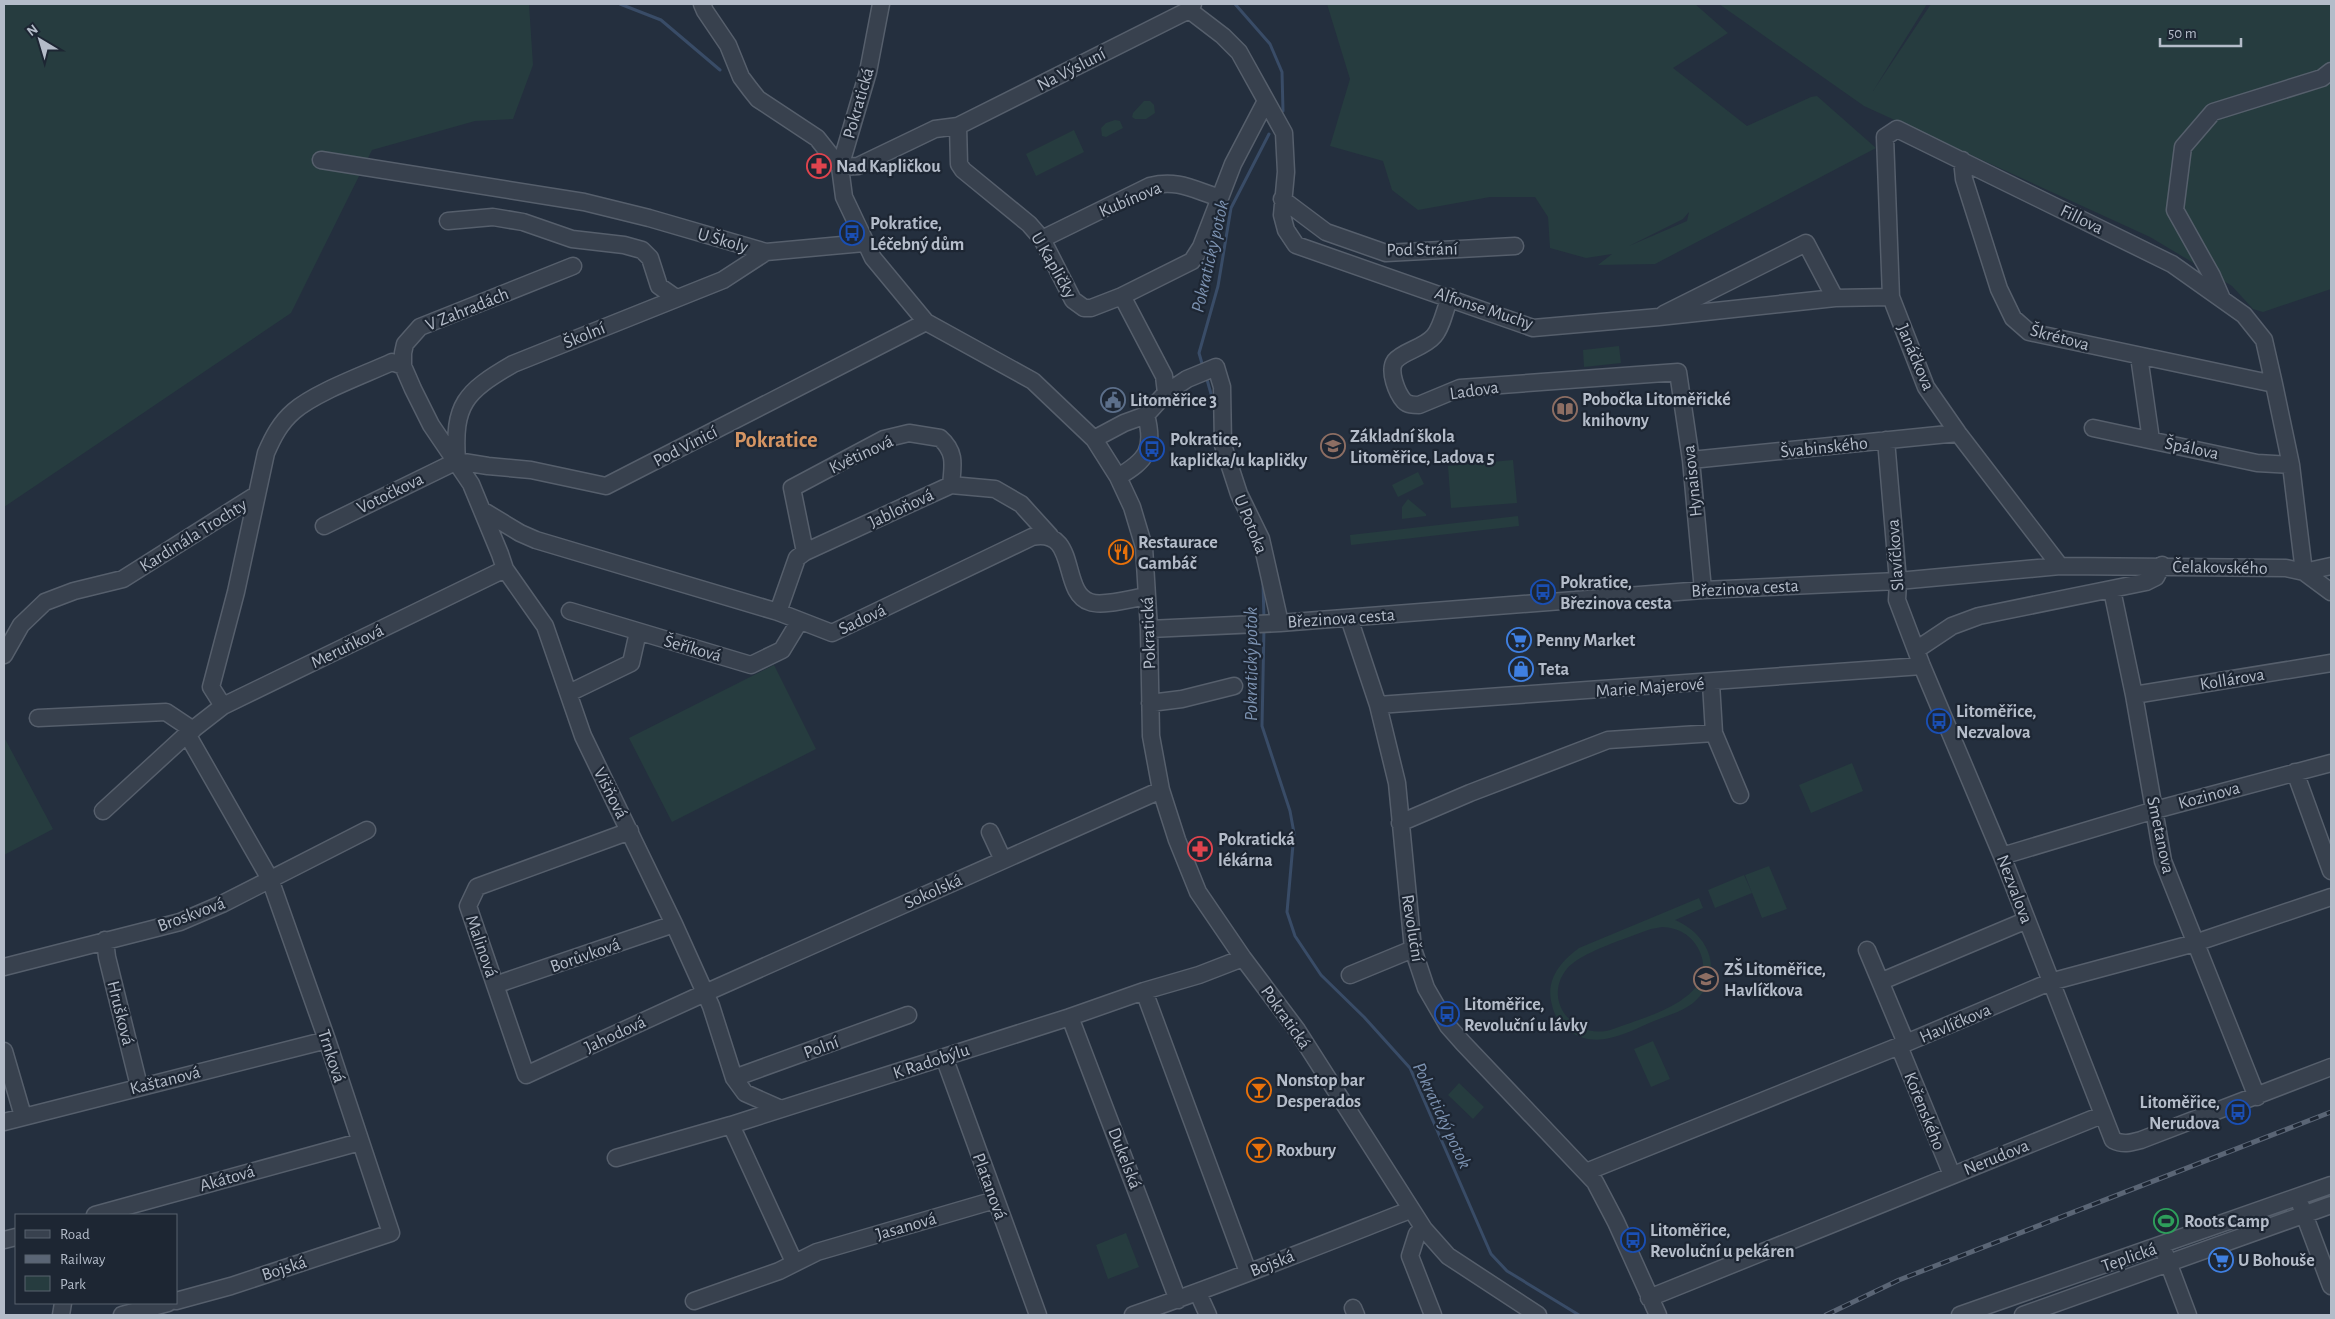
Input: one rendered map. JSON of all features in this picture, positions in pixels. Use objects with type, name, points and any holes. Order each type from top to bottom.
[{"type":"street","points":[[702,4],[728,44],[741,77],[758,99],[817,138],[840,167]]},
{"type":"street","name":"Pokratická","points":[[881,4],[868,72],[840,167],[842,192],[864,243],[879,267],[926,322],[1033,381],[1094,439],[1118,477],[1132,506],[1144,547],[1148,596],[1151,736],[1161,790],[1176,840],[1198,892],[1243,958],[1296,1030],[1410,1210],[1424,1228],[1448,1256],[1538,1315]]},
{"type":"street","name":"Na Výsluní","points":[[840,167],[858,166],[935,129],[958,126],[1191,7],[1233,44],[1266,101]]},
{"type":"street","points":[[2223,301],[2212,276],[2175,210],[2183,147],[2212,112],[2322,78],[2331,71]]},
{"type":"street","points":[[1094,439],[1124,423],[1146,415],[1166,393],[1164,376],[1122,296],[1192,261],[1200,247],[1234,164],[1266,101]]},
{"type":"street","name":"Alfonse Muchy","points":[[1266,101],[1284,133],[1286,172],[1282,215],[1284,223],[1296,245],[1450,297],[1533,328],[1659,317],[1835,298],[1891,297]]},
{"type":"street","name":"U Kapličky","points":[[958,126],[959,164],[968,177],[1030,224],[1042,239],[1077,305],[1091,308],[1122,296]]},
{"type":"street","name":"Fillova","points":[[1885,137],[1896,129],[2172,264],[2244,315],[2264,340],[2274,384]]},
{"type":"street","name":"Janáčkova","points":[[1885,137],[1891,297],[1926,387],[1958,433],[2060,566]]},
{"type":"street","name":"U Školy","points":[[322,160],[584,202],[649,218],[766,252],[864,243]]},
{"type":"street","name":"Škrétova","points":[[1962,160],[1964,179],[1996,280],[2013,318],[2029,332],[2274,384]]},
{"type":"street","name":"Kubínova","points":[[1042,239],[1150,186],[1166,182],[1220,198]]},
{"type":"street","name":"Pod Strání","points":[[1282,199],[1326,232],[1386,253],[1515,246]]},
{"type":"street","points":[[448,221],[500,218],[528,224],[572,239],[624,245],[642,250],[650,258],[659,286],[676,298]]},
{"type":"street","points":[[1659,317],[1672,308],[1806,243],[1835,298]]},
{"type":"street","name":"Školní","points":[[457,461],[455,433],[457,418],[467,397],[477,388],[513,364],[723,280],[766,252]]},
{"type":"street","name":"V Zahradách","points":[[457,461],[431,425],[412,389],[404,366],[405,344],[420,327],[573,266]]},
{"type":"street","name":"Ladova","points":[[1450,297],[1436,335],[1395,361],[1392,374],[1403,400],[1412,405],[1419,405],[1443,393],[1460,388],[1678,372]]},
{"type":"street","name":"Pod Vinicí","points":[[457,461],[531,470],[606,486],[926,322]]},
{"type":"street","points":[[2139,356],[2151,440]]},
{"type":"street","name":"Kardinála Trochty","points":[[4,655],[21,625],[46,602],[74,591],[123,579],[256,495],[266,453],[274,435],[293,412],[305,403],[392,362],[404,366]]},
{"type":"street","name":"U Potoka","points":[[1166,393],[1208,370],[1222,387],[1224,445],[1239,494],[1261,539],[1280,623]]},
{"type":"street","name":"Hynaisova","points":[[1678,372],[1691,460],[1703,590]]},
{"type":"street","points":[[2274,384],[2291,465],[2304,572],[2331,566]]},
{"type":"street","points":[[1118,477],[1135,467],[1148,452],[1150,430],[1146,415]]},
{"type":"street","name":"Špálova","points":[[2093,428],[2257,463],[2291,465]]},
{"type":"street","name":"Květinová","points":[[805,552],[792,488],[884,439],[909,433],[932,435],[940,438],[946,443],[954,460],[951,485]]},
{"type":"street","name":"Švabinského","points":[[1691,460],[1958,433]]},
{"type":"street","name":"Slavíčkova","points":[[1886,440],[1898,581],[1897,600],[1922,666]]},
{"type":"street","name":"Višňová","points":[[457,461],[471,484],[505,569],[545,626],[589,749],[630,831],[705,993],[734,1078],[745,1093],[781,1109]]},
{"type":"street","name":"Votočkova","points":[[324,526],[457,461]]},
{"type":"street","name":"Jabloňová","points":[[805,552],[951,485],[995,489],[1021,504],[1050,536]]},
{"type":"street","points":[[223,706],[211,687],[236,592],[256,495]]},
{"type":"street","name":"Sadová","points":[[482,510],[520,533],[536,540],[778,612],[799,622],[832,633],[1032,537],[1050,536]]},
{"type":"street","points":[[1050,536],[1062,548],[1076,587],[1086,601],[1097,604],[1148,596]]},
{"type":"street","points":[[778,612],[797,558],[805,552]]},
{"type":"street","name":"Březinova cesta","points":[[1149,629],[1280,623],[1703,590],[1898,581],[2060,566],[2162,566]]},
{"type":"street","name":"Čelakovského","points":[[2112,590],[2152,580],[2162,566],[2286,568],[2304,572],[2331,592]]},
{"type":"street","name":"Meruňková","points":[[103,811],[190,732],[223,706],[505,569]]},
{"type":"street","points":[[1916,650],[1964,620],[2112,590]]},
{"type":"street","name":"Smetanova","points":[[2112,590],[2134,695],[2163,861],[2257,1097]]},
{"type":"street","name":"Šeříková","points":[[570,611],[751,665],[782,650],[799,622]]},
{"type":"street","name":"Revoluční","points":[[1349,618],[1378,705],[1397,783],[1413,949],[1426,988],[1448,1026],[1586,1172],[1606,1201],[1658,1315]]},
{"type":"street","points":[[569,694],[631,663],[638,632]]},
{"type":"street","name":"Kollárova","points":[[2134,695],[2331,663]]},
{"type":"street","name":"Marie Majerové","points":[[1378,705],[1711,683],[1922,666]]},
{"type":"street","name":"Nezvalova","points":[[1922,666],[2002,856],[2102,1115]]},
{"type":"street","points":[[1711,683],[1714,733],[1740,795]]},
{"type":"street","points":[[1150,703],[1234,686]]},
{"type":"street","points":[[38,718],[166,712],[190,732]]},
{"type":"street","name":"Trnková","points":[[190,732],[270,880],[327,1040],[391,1233]]},
{"type":"street","points":[[1400,823],[1470,793],[1608,740],[1714,733]]},
{"type":"street","name":"Kozinova","points":[[2002,856],[2155,810],[2331,763]]},
{"type":"street","points":[[2295,772],[2331,871]]},
{"type":"street","name":"Sokolská","points":[[705,993],[1161,790]]},
{"type":"street","name":"Broskvová","points":[[4,967],[180,922],[270,880],[367,830]]},
{"type":"street","name":"Malinová","points":[[526,1075],[468,906],[477,887],[630,831]]},
{"type":"street","points":[[990,832],[1003,860]]},
{"type":"street","name":"Havlíčkova","points":[[1586,1172],[1902,1045],[2050,982],[2195,943],[2331,897]]},
{"type":"street","points":[[1882,981],[2027,920]]},
{"type":"street","name":"Borůvková","points":[[495,985],[674,924]]},
{"type":"street","name":"Hrušková","points":[[105,940],[107,957],[139,1086]]},
{"type":"street","points":[[1350,975],[1413,949]]},
{"type":"street","name":"Kořenského","points":[[1867,950],[1882,981],[1902,1045],[1952,1175]]},
{"type":"street","name":"K Radobýlu","points":[[616,1158],[731,1125],[1070,1017],[1144,991],[1199,975],[1243,958]]},
{"type":"street","points":[[1144,991],[1248,1272]]},
{"type":"street","name":"Jahodová","points":[[526,1075],[705,993]]},
{"type":"street","name":"Polní","points":[[734,1078],[908,1015]]},
{"type":"street","name":"Dukelská","points":[[1070,1017],[1178,1300]]},
{"type":"street","name":"Kaštanová","points":[[4,1122],[139,1086],[327,1040]]},
{"type":"street","points":[[4,1050],[24,1116]]},
{"type":"street","name":"Platanová","points":[[944,1057],[1038,1315]]},
{"type":"street","points":[[2102,1115],[2112,1140],[2129,1144],[2257,1097],[2331,1067]]},
{"type":"street","name":"Nerudova","points":[[1649,1298],[2102,1115]]},
{"type":"street","points":[[731,1125],[794,1262]]},
{"type":"street","name":"Akátová","points":[[98,1214],[360,1142]]},
{"type":"street","name":"Teplická","points":[[1960,1315],[2331,1185]]},
{"type":"street","points":[[2298,1198],[2306,1215],[2331,1286]]},
{"type":"street","name":"Jasanová","points":[[694,1301],[779,1271],[817,1252],[995,1200]]},
{"type":"street","name":"Teplická","points":[[2023,1315],[2331,1205]]},
{"type":"street","name":"Bojská","points":[[1133,1315],[1198,1293],[1410,1210]]},
{"type":"street","points":[[1424,1228],[1417,1234],[1410,1256],[1432,1315]]},
{"type":"street","name":"Bojská","points":[[178,1300],[231,1286],[391,1233]]},
{"type":"street","points":[[2162,1245],[2188,1315]]},
{"type":"street","points":[[1198,1293],[1208,1315]]},
{"type":"street","points":[[122,1315],[164,1304]]},
{"type":"green space","points":[[4,4],[529,4],[533,65],[513,119],[475,121],[372,150],[291,313],[4,507]]},
{"type":"green space","points":[[1327,4],[1695,4],[1728,33],[1673,68],[1747,126],[1817,96],[1876,148],[1655,264],[1598,265],[1612,254],[1586,258],[1550,248],[1548,217],[1535,197],[1490,197],[1418,210],[1392,190],[1383,161],[1330,146],[1350,79]],"holes":[[[1689,212],[1687,221],[1629,246],[1683,219]]]},
{"type":"green space","points":[[1719,4],[1927,4],[1873,91],[1931,4],[2331,4],[2331,289],[2263,312],[2253,309],[2232,286],[2150,237],[1864,106]]},
{"type":"green space","points":[[1144,101],[1150,101],[1154,105],[1155,113],[1146,119],[1135,119],[1132,117],[1133,113]]},
{"type":"green space","points":[[1115,120],[1120,121],[1123,128],[1106,137],[1102,136],[1101,128],[1106,123]]},
{"type":"green space","points":[[1074,130],[1084,152],[1036,176],[1026,154]]},
{"type":"green space","points":[[1619,346],[1621,363],[1584,367],[1583,350]]},
{"type":"green space","points":[[1513,460],[1517,503],[1451,508],[1448,466]]},
{"type":"green space","points":[[1418,472],[1424,484],[1398,497],[1392,485]]},
{"type":"green space","points":[[1408,499],[1426,516],[1402,519],[1402,507]]},
{"type":"green space","points":[[1518,516],[1519,526],[1351,545],[1350,535]]},
{"type":"green space","points":[[774,665],[816,749],[672,822],[629,738]]},
{"type":"green space","points":[[4,737],[53,829],[4,855]]},
{"type":"green space","points":[[1852,763],[1863,791],[1811,813],[1799,785]]},
{"type":"green space","points":[[1769,866],[1787,909],[1762,918],[1745,875]]},
{"type":"green space","points":[[1744,875],[1752,893],[1715,908],[1708,890]]},
{"type":"green space","points":[[1699,898],[1703,908],[1675,920],[1695,933],[1703,942],[1711,963],[1711,974],[1700,996],[1685,1008],[1622,1035],[1600,1040],[1589,1039],[1579,1036],[1562,1025],[1554,1012],[1550,996],[1552,980],[1556,972],[1566,959],[1579,948]],"holes":[[[1668,928],[1684,933],[1696,944],[1699,950],[1703,967],[1700,981],[1690,993],[1677,1003],[1660,1011],[1600,1032],[1587,1030],[1576,1025],[1567,1017],[1561,1007],[1558,995],[1559,983],[1566,970],[1572,964],[1618,941],[1651,929]]]},
{"type":"green space","points":[[1653,1041],[1670,1079],[1651,1087],[1634,1049]]},
{"type":"green space","points":[[1459,1083],[1484,1107],[1473,1119],[1448,1095]]},
{"type":"green space","points":[[1126,1233],[1139,1267],[1108,1279],[1096,1245]]},
{"type":"waterway","points":[[620,4],[661,20],[720,70]]},
{"type":"waterway","name":"Pokratický potok","points":[[1235,4],[1270,44],[1282,72],[1283,111]]},
{"type":"waterway","name":"Pokratický potok","points":[[1203,367],[1199,353],[1218,286],[1231,208],[1269,134]]},
{"type":"waterway","name":"Pokratický potok","points":[[1206,376],[1215,408]]},
{"type":"waterway","name":"Pokratický potok","points":[[1263,583],[1264,619]]},
{"type":"waterway","name":"Pokratický potok","points":[[1264,628],[1262,726],[1290,811],[1294,833],[1287,912],[1295,936],[1321,975],[1364,1017],[1410,1068],[1491,1254],[1507,1271],[1579,1315]]},
{"type":"railway","points":[[1826,1315],[1899,1280],[2331,1112]]},
{"type":"place","name":"Nad Kapličkou","points":[[819,166]]},
{"type":"place","name":"Pokratice, Léčebný dům","points":[[852,233]]},
{"type":"place","name":"Litoměřice 3","points":[[1113,400]]},
{"type":"place","name":"Pobočka Litoměřické knihovny","points":[[1565,409]]},
{"type":"place","name":"Základní škola Litoměřice, Ladova 5","points":[[1333,446]]},
{"type":"place","name":"Pokratice, kaplička/u kapličky","points":[[1152,449]]},
{"type":"place","name":"Restaurace Gambáč","points":[[1121,552]]},
{"type":"place","name":"Pokratice, Březinova cesta","points":[[1543,592]]},
{"type":"place","name":"Penny Market","points":[[1519,640]]},
{"type":"place","name":"Teta","points":[[1521,669]]},
{"type":"place","name":"Litoměřice, Nezvalova","points":[[1939,721]]},
{"type":"place","name":"Pokratická lékárna","points":[[1200,849]]},
{"type":"place","name":"ZŠ Litoměřice, Havlíčkova","points":[[1706,979]]},
{"type":"place","name":"Litoměřice, Revoluční u lávky","points":[[1447,1014]]},
{"type":"place","name":"Nonstop bar Desperados","points":[[1259,1090]]},
{"type":"place","name":"Litoměřice, Nerudova","points":[[2238,1112]]},
{"type":"place","name":"Roxbury","points":[[1259,1150]]},
{"type":"place","name":"Roots Camp","points":[[2166,1221]]},
{"type":"place","name":"Litoměřice, Revoluční u pekáren","points":[[1633,1240]]},
{"type":"place","name":"U Bohouše","points":[[2221,1260]]},
{"type":"district","name":"Pokratice","points":[[776,439]]}]
